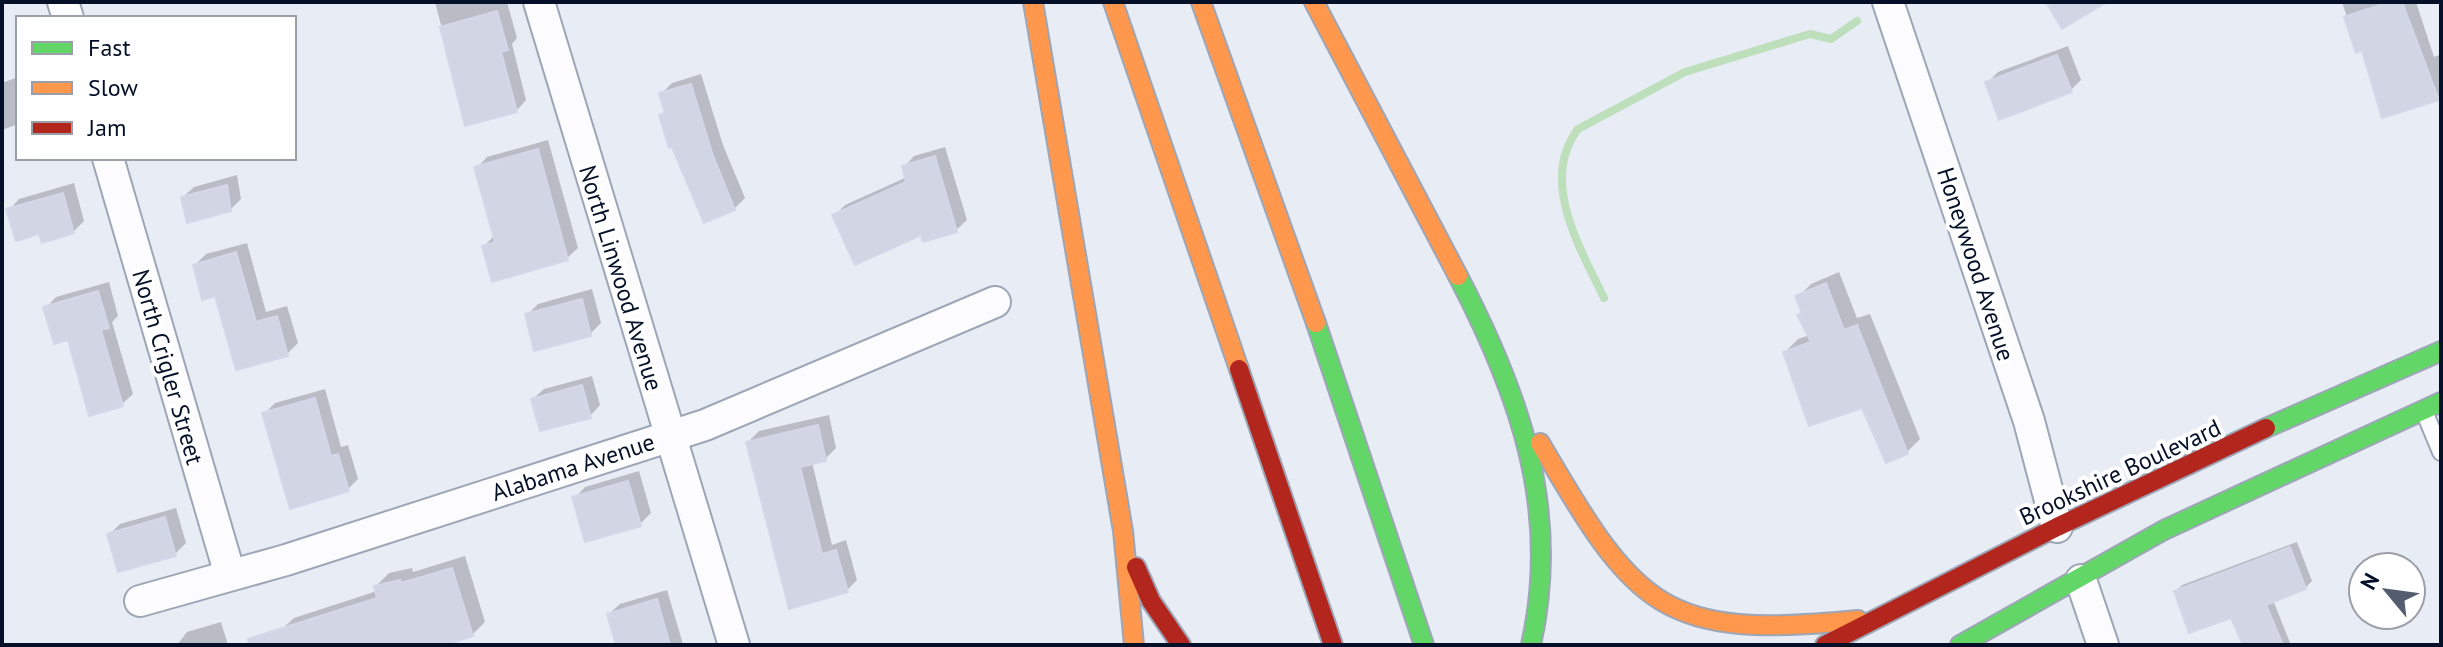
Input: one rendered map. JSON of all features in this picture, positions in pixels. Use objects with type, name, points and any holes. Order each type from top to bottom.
[{"type":"highway","points":[[1033,2],[1123,531],[1134,645]]},
{"type":"highway","points":[[1113,2],[1333,645]]},
{"type":"highway","points":[[1201,2],[1336,379],[1424,645]]},
{"type":"highway","points":[[1314,2],[1494,345],[1515,399],[1539,497],[1543,531],[1544,562],[1531,645]]},
{"type":"highway","name":"Brookshire Boulevard","points":[[1825,645],[2057,527],[2306,409],[2441,351]]},
{"type":"highway","points":[[1515,399],[1594,537],[1626,578],[1660,606],[1701,623],[1736,629],[1795,630],[1880,617]]},
{"type":"highway","points":[[1960,645],[2081,580],[2164,530],[2432,406]]},
{"type":"highway","points":[[1123,531],[1151,601],[1181,645]]},
{"type":"street","name":"North Linwood Avenue","points":[[539,2],[734,645]]},
{"type":"street","name":"Honeywood Avenue","points":[[1888,2],[2029,421],[2057,527]]},
{"type":"street","name":"North Crigler Street","points":[[109,160],[230,575]]},
{"type":"street","name":"Alabama Avenue","points":[[140,601],[705,425],[995,302]]},
{"type":"street","points":[[2081,580],[2103,645]]},
{"type":"lane","points":[[2432,406],[2441,452]]},
{"type":"building","points":[[2046,2],[2107,2],[2062,29]]},
{"type":"building","points":[[2389,2],[2402,2],[2439,100],[2382,118],[2362,51],[2356,53],[2344,17]]},
{"type":"building","points":[[497,11],[508,50],[501,52],[517,112],[465,126],[440,27]]},
{"type":"building","points":[[2057,55],[2072,92],[1999,120],[1985,82]]},
{"type":"building","points":[[691,84],[713,156],[735,210],[704,223],[672,147],[669,148],[659,115],[665,113],[659,93]]},
{"type":"building","points":[[538,149],[568,260],[492,282],[482,246],[495,242],[474,167]]},
{"type":"building","points":[[935,156],[957,232],[923,242],[921,235],[855,265],[832,215],[906,182],[902,166]]},
{"type":"building","points":[[227,185],[231,211],[187,223],[181,197]]},
{"type":"building","points":[[63,193],[74,233],[42,243],[39,234],[16,241],[6,209]]},
{"type":"building","points":[[236,252],[256,322],[277,316],[288,356],[236,370],[215,296],[202,300],[193,265]]},
{"type":"building","points":[[1826,283],[1844,330],[1857,325],[1908,454],[1886,463],[1862,408],[1809,426],[1783,352],[1811,342],[1797,315],[1802,313],[1795,296]]},
{"type":"building","points":[[98,291],[109,328],[101,330],[123,406],[89,416],[68,340],[54,344],[43,307]]},
{"type":"building","points":[[582,299],[591,336],[534,351],[525,314]]},
{"type":"building","points":[[582,385],[591,418],[540,431],[531,399]]},
{"type":"building","points":[[315,398],[331,456],[338,454],[349,491],[290,509],[262,413]]},
{"type":"building","points":[[818,425],[826,461],[800,467],[822,554],[836,550],[848,592],[789,609],[746,442]]},
{"type":"building","points":[[628,481],[641,526],[585,542],[572,497]]},
{"type":"building","points":[[165,517],[176,556],[118,572],[107,534]]},
{"type":"building","points":[[2290,547],[2306,589],[2266,605],[2283,645],[2243,645],[2231,618],[2189,633],[2174,591]]},
{"type":"building","points":[[452,568],[473,636],[445,645],[249,645],[248,639],[377,598],[374,586],[400,580],[401,583]]},
{"type":"building","points":[[657,599],[670,645],[616,645],[607,614]]},
{"type":"waterway","points":[[1604,298],[1575,236],[1563,192],[1562,170],[1567,149],[1578,129],[1685,72],[1810,34],[1831,39],[1857,21]]},
{"type":"traffic: fast","points":[[1458,276],[1500,365],[1529,454],[1541,547],[1539,595],[1531,645]]},
{"type":"traffic: fast","points":[[1316,323],[1424,645]]},
{"type":"traffic: fast","points":[[2266,428],[2441,351]]},
{"type":"traffic: fast","points":[[1960,645],[2164,530],[2441,402]]},
{"type":"traffic: slow","points":[[1033,2],[1123,531],[1134,645]]},
{"type":"traffic: slow","points":[[1113,2],[1239,369]]},
{"type":"traffic: slow","points":[[1201,2],[1316,323]]},
{"type":"traffic: slow","points":[[1314,2],[1458,276]]},
{"type":"traffic: slow","points":[[1540,443],[1603,543],[1631,577],[1662,601],[1697,616],[1739,624],[1792,625],[1858,620]]},
{"type":"traffic: jam","points":[[1239,369],[1333,645]]},
{"type":"traffic: jam","points":[[1825,645],[2057,527],[2266,428]]},
{"type":"traffic: jam","points":[[1136,567],[1151,601],[1181,645]]}]
